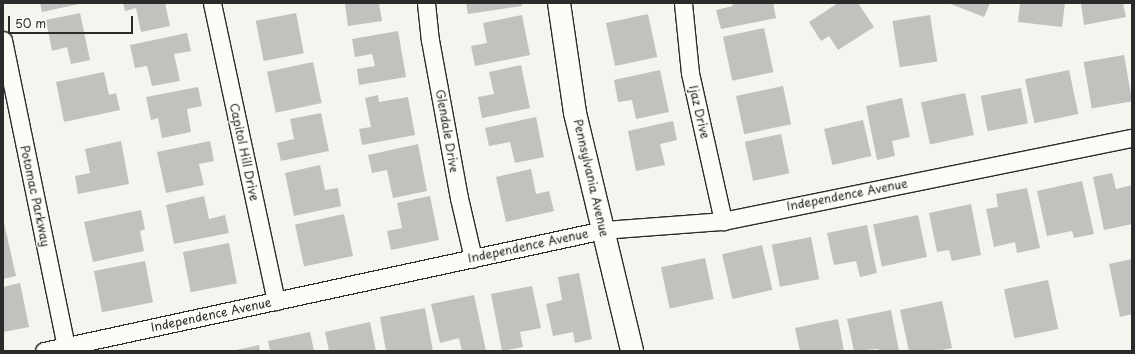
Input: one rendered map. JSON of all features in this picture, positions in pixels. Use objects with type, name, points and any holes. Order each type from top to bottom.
[{"type":"street","name":"Capitol Hill Drive","points":[[212,3],[276,301]]},
{"type":"street","name":"Glendale Drive","points":[[426,3],[430,40],[458,190],[473,258]]},
{"type":"street","name":"Pennsylvania Avenue","points":[[559,3],[575,113],[632,351]]},
{"type":"street","name":"Ijaz Drive","points":[[683,3],[690,73],[723,220]]},
{"type":"street","name":"Potomac Parkway","points":[[3,40],[66,349]]},
{"type":"street","name":"Independence Avenue","points":[[44,351],[66,349],[276,301],[603,230],[723,220],[1132,138]]},
{"type":"building","points":[[40,3],[79,3],[79,4],[42,12]]},
{"type":"building","points":[[123,3],[165,3],[170,26],[141,32],[136,8],[125,11]]},
{"type":"building","points":[[345,3],[379,3],[382,21],[348,26]]},
{"type":"building","points":[[466,3],[521,3],[522,6],[468,14]]},
{"type":"building","points":[[732,3],[773,3],[776,18],[721,29],[716,10],[733,6]]},
{"type":"building","points":[[838,3],[858,3],[874,27],[838,50],[829,36],[821,41],[809,22]]},
{"type":"building","points":[[948,3],[990,3],[984,17]]},
{"type":"building","points":[[1020,3],[1065,3],[1062,27],[1018,22]]},
{"type":"building","points":[[1081,3],[1123,3],[1126,17],[1084,25]]},
{"type":"building","points":[[80,13],[90,60],[71,64],[67,47],[52,51],[46,20]]},
{"type":"building","points":[[296,13],[304,53],[264,61],[256,21]]},
{"type":"building","points":[[648,14],[657,57],[615,66],[606,23]]},
{"type":"building","points":[[522,15],[530,55],[475,66],[471,46],[487,43],[483,23]]},
{"type":"building","points":[[930,15],[937,61],[900,67],[892,21]]},
{"type":"building","points":[[764,28],[773,72],[732,81],[723,37]]},
{"type":"building","points":[[398,31],[406,77],[359,85],[357,69],[375,66],[372,54],[355,57],[352,39]]},
{"type":"building","points":[[187,33],[191,51],[174,54],[180,81],[152,86],[147,66],[135,68],[130,45]]},
{"type":"building","points":[[1124,55],[1132,101],[1092,108],[1084,62]]},
{"type":"building","points":[[313,62],[322,103],[276,113],[267,72]]},
{"type":"building","points":[[521,65],[530,108],[482,118],[478,97],[494,94],[489,72]]},
{"type":"building","points":[[660,70],[669,112],[636,119],[632,100],[618,102],[614,80]]},
{"type":"building","points":[[1069,70],[1078,114],[1034,123],[1025,79]]},
{"type":"building","points":[[104,72],[109,95],[116,93],[120,110],[64,122],[56,82]]},
{"type":"building","points":[[783,86],[791,124],[744,134],[736,96]]},
{"type":"building","points":[[198,87],[202,106],[187,109],[191,132],[162,138],[158,118],[151,120],[146,97]]},
{"type":"building","points":[[1021,88],[1028,123],[988,131],[981,96]]},
{"type":"building","points":[[965,93],[974,135],[930,144],[921,102]]},
{"type":"building","points":[[378,95],[379,102],[408,97],[415,135],[362,145],[359,129],[371,127],[365,98]]},
{"type":"building","points":[[902,98],[910,137],[892,141],[895,156],[877,160],[866,106]]},
{"type":"building","points":[[321,113],[329,151],[281,161],[277,143],[294,139],[290,119]]},
{"type":"building","points":[[536,117],[544,157],[515,163],[510,142],[489,146],[485,128]]},
{"type":"building","points":[[863,120],[871,156],[832,165],[824,129]]},
{"type":"building","points":[[673,121],[677,140],[660,144],[665,165],[636,171],[628,131]]},
{"type":"building","points":[[781,134],[789,173],[753,181],[745,142]]},
{"type":"building","points":[[121,141],[129,184],[78,194],[75,176],[90,173],[85,149]]},
{"type":"building","points":[[210,141],[214,161],[199,164],[204,185],[166,193],[157,152]]},
{"type":"building","points":[[418,144],[427,191],[393,198],[387,170],[372,173],[368,155]]},
{"type":"building","points":[[320,165],[325,190],[338,188],[341,206],[294,216],[285,173]]},
{"type":"building","points":[[531,169],[536,194],[549,191],[554,211],[506,222],[496,177]]},
{"type":"building","points":[[1112,173],[1116,189],[1132,185],[1132,224],[1104,230],[1093,177]]},
{"type":"building","points":[[1082,181],[1094,234],[1074,238],[1072,231],[1047,236],[1037,191]]},
{"type":"building","points":[[1027,188],[1040,248],[1017,253],[1015,242],[994,247],[986,209],[998,207],[996,194]]},
{"type":"building","points":[[204,196],[209,219],[225,215],[229,233],[174,244],[166,205]]},
{"type":"building","points":[[430,196],[439,240],[391,250],[387,231],[402,228],[397,203]]},
{"type":"building","points":[[971,204],[981,255],[952,261],[949,250],[937,252],[929,213]]},
{"type":"building","points":[[141,210],[145,229],[140,231],[144,251],[93,262],[84,222]]},
{"type":"building","points":[[344,214],[353,256],[304,266],[295,224]]},
{"type":"building","points":[[918,215],[927,257],[882,267],[873,225]]},
{"type":"building","points":[[4,223],[16,276],[3,279],[3,224]]},
{"type":"building","points":[[867,225],[877,273],[860,277],[856,261],[834,265],[827,233]]},
{"type":"building","points":[[811,237],[819,279],[780,287],[772,245]]},
{"type":"building","points":[[229,243],[237,283],[191,292],[183,252]]},
{"type":"building","points":[[762,245],[772,290],[732,299],[722,254]]},
{"type":"building","points":[[705,258],[714,299],[670,308],[661,267]]},
{"type":"building","points":[[1132,259],[1132,314],[1120,317],[1109,264]]},
{"type":"building","points":[[145,261],[153,302],[102,312],[94,271]]},
{"type":"building","points":[[579,273],[592,339],[575,343],[573,332],[553,336],[546,304],[562,300],[558,277]]},
{"type":"building","points":[[1048,280],[1058,329],[1014,338],[1004,289]]},
{"type":"building","points":[[20,283],[29,327],[3,332],[3,287]]},
{"type":"building","points":[[532,286],[541,328],[520,332],[523,347],[502,351],[491,294]]},
{"type":"building","points":[[474,295],[486,351],[462,351],[459,338],[440,343],[431,304]]},
{"type":"building","points":[[942,301],[952,348],[936,351],[909,351],[900,310]]},
{"type":"building","points":[[425,308],[433,351],[386,351],[380,317]]},
{"type":"building","points":[[891,310],[899,351],[879,351],[878,349],[854,351],[847,319]]},
{"type":"building","points":[[838,319],[844,351],[800,351],[795,328]]},
{"type":"building","points":[[370,322],[376,351],[329,351],[325,332]]},
{"type":"building","points":[[310,332],[314,351],[270,351],[268,341]]},
{"type":"building","points":[[259,345],[260,351],[236,351],[236,350]]}]
